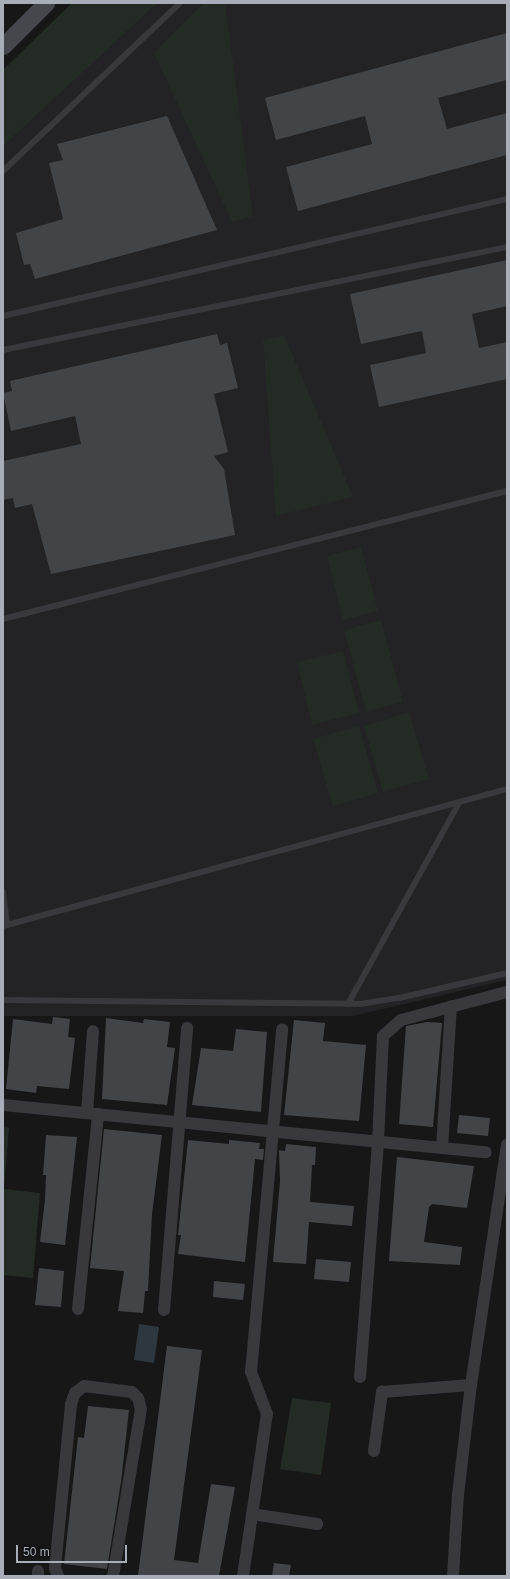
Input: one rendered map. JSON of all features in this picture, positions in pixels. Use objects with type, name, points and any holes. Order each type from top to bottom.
[{"type":"street","points":[[3,46],[46,3]]},
{"type":"street","points":[[360,1377],[378,1142],[383,1036],[401,1020],[507,992]]},
{"type":"street","points":[[442,1148],[451,1006]]},
{"type":"street","points":[[164,1310],[187,1028]]},
{"type":"street","points":[[243,1576],[266,1414],[251,1372],[282,1029]]},
{"type":"street","points":[[78,1309],[92,1114],[93,1031]]},
{"type":"street","points":[[3,1105],[486,1152]]},
{"type":"street","points":[[453,1576],[458,1494],[471,1385],[507,1145]]},
{"type":"street","points":[[374,1451],[382,1392],[471,1385]]},
{"type":"street","points":[[58,1576],[55,1568],[71,1404],[75,1393],[84,1386],[132,1392],[138,1398],[141,1409],[113,1576]]},
{"type":"street","points":[[252,1514],[317,1524]]},
{"type":"lane","points":[[3,171],[180,3]]},
{"type":"lane","points":[[3,316],[507,199]]},
{"type":"lane","points":[[3,350],[507,247]]},
{"type":"lane","points":[[3,619],[507,491]]},
{"type":"lane","points":[[3,892],[5,926],[507,789]]},
{"type":"lane","points":[[348,1004],[460,803]]},
{"type":"lane","points":[[3,1000],[348,1004],[399,998],[507,973]]},
{"type":"shaded area","points":[[72,3],[507,3],[507,980],[353,1016],[3,1016],[3,70]]},
{"type":"shaded area","points":[[72,3],[157,3],[3,146],[3,70]]},
{"type":"shaded area","points":[[204,3],[225,3],[253,216],[232,222],[154,53]]},
{"type":"shaded area","points":[[284,335],[353,497],[276,516],[263,340]]},
{"type":"shaded area","points":[[361,547],[378,611],[343,620],[327,556]]},
{"type":"shaded area","points":[[381,620],[403,702],[366,712],[344,630]]},
{"type":"shaded area","points":[[343,651],[359,713],[312,725],[297,662]]},
{"type":"shaded area","points":[[409,712],[429,779],[383,792],[364,726]]},
{"type":"shaded area","points":[[359,726],[378,793],[333,806],[313,739]]},
{"type":"shaded area","points":[[3,1127],[9,1128],[4,1189],[40,1193],[33,1278],[3,1275]]},
{"type":"shaded area","points":[[139,1324],[159,1327],[154,1363],[134,1360]]},
{"type":"shaded area","points":[[292,1398],[331,1403],[321,1475],[280,1469]]},
{"type":"building","points":[[507,33],[507,80],[438,98],[447,129],[507,113],[507,155],[298,211],[286,167],[372,144],[365,116],[276,140],[265,98]]},
{"type":"building","points":[[167,116],[217,230],[35,279],[30,264],[24,265],[16,233],[63,219],[49,163],[63,160],[57,144]]},
{"type":"building","points":[[507,260],[507,306],[472,314],[479,348],[507,342],[507,379],[379,407],[370,365],[426,353],[422,331],[361,344],[350,294]]},
{"type":"building","points":[[217,334],[220,345],[227,343],[238,388],[214,394],[228,452],[214,456],[224,469],[235,535],[51,574],[32,504],[15,508],[13,498],[3,500],[3,461],[81,444],[75,416],[11,431],[3,393],[12,391],[10,381]]},
{"type":"building","points":[[53,1017],[70,1019],[68,1037],[75,1038],[69,1089],[37,1086],[36,1093],[6,1089],[13,1019],[52,1024]]},
{"type":"building","points":[[106,1018],[143,1023],[144,1019],[170,1022],[167,1047],[175,1048],[167,1105],[102,1099]]},
{"type":"building","points":[[294,1020],[325,1023],[323,1041],[366,1045],[359,1121],[284,1115]]},
{"type":"building","points":[[427,1022],[442,1023],[433,1127],[399,1124],[406,1026]]},
{"type":"building","points":[[236,1029],[267,1032],[261,1112],[192,1105],[201,1048],[233,1051]]},
{"type":"building","points":[[459,1115],[490,1118],[488,1136],[457,1133]]},
{"type":"building","points":[[104,1129],[162,1135],[152,1214],[148,1291],[145,1291],[143,1313],[118,1311],[124,1271],[90,1268]]},
{"type":"building","points":[[46,1135],[77,1137],[65,1245],[40,1242],[45,1200],[46,1175],[43,1175]]},
{"type":"building","points":[[188,1140],[229,1144],[229,1140],[260,1143],[259,1149],[264,1149],[263,1160],[255,1159],[245,1262],[178,1254],[181,1235],[178,1235]]},
{"type":"building","points":[[286,1144],[316,1147],[315,1165],[312,1165],[310,1202],[354,1206],[352,1226],[309,1222],[306,1264],[273,1262],[280,1181],[279,1150],[285,1151]]},
{"type":"building","points":[[397,1157],[474,1166],[467,1208],[432,1204],[429,1207],[424,1242],[462,1247],[460,1265],[389,1261]]},
{"type":"building","points":[[316,1259],[351,1262],[349,1282],[314,1279]]},
{"type":"building","points":[[39,1268],[64,1271],[61,1307],[35,1305]]},
{"type":"building","points":[[214,1281],[245,1284],[243,1300],[213,1297]]},
{"type":"building","points":[[167,1346],[202,1350],[174,1560],[198,1563],[211,1484],[235,1487],[219,1576],[138,1576]]},
{"type":"building","points":[[88,1406],[129,1410],[121,1482],[107,1569],[64,1564],[78,1437],[84,1438]]},
{"type":"building","points":[[274,1563],[291,1565],[289,1576],[272,1576]]}]
